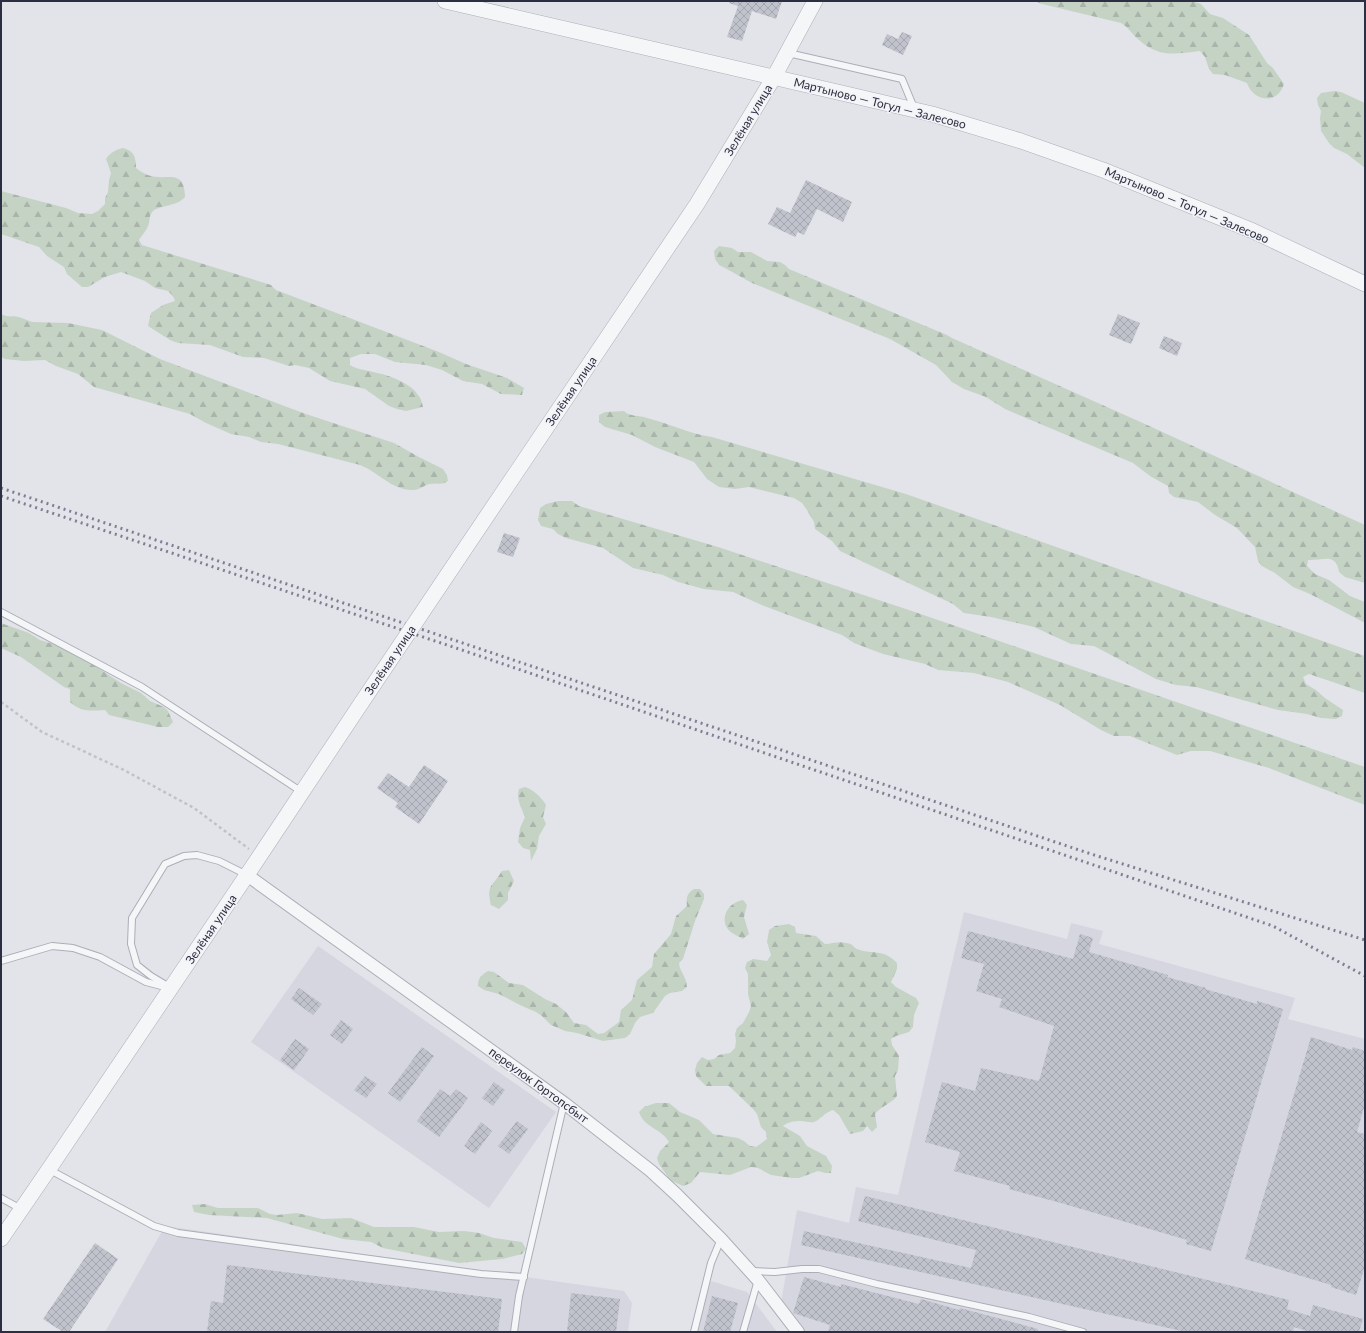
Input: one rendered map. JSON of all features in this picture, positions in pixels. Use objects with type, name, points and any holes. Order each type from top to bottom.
[{"type":"street","name":"Мартыново — Тогул — Залесово","points":[[445,1],[932,114],[1021,141],[1103,170],[1254,231],[1365,284]]},
{"type":"street","name":"Зелёная улица","points":[[1,1239],[697,204],[774,77],[815,1]]},
{"type":"street","name":"переулок Гортопсбыт","points":[[247,875],[564,1103],[651,1171],[721,1239],[758,1280],[792,1327]]},
{"type":"lane","points":[[787,53],[902,79],[915,110]]},
{"type":"lane","points":[[1,612],[142,687],[302,792]]},
{"type":"lane","points":[[171,988],[150,976],[137,965],[131,944],[132,918],[165,864],[184,856],[197,855],[219,861],[247,875]]},
{"type":"lane","points":[[1,961],[52,946],[73,948],[100,957],[146,982],[171,988]]},
{"type":"lane","points":[[514,1332],[519,1296],[564,1103]]},
{"type":"lane","points":[[49,1169],[154,1226],[178,1233],[481,1274],[524,1277]]},
{"type":"lane","points":[[1,1198],[21,1209]]},
{"type":"lane","points":[[694,1332],[711,1263],[721,1239]]},
{"type":"lane","points":[[749,1270],[775,1272],[819,1269],[877,1284],[1029,1317],[1083,1332]]},
{"type":"lane","points":[[743,1332],[758,1280]]},
{"type":"path","points":[[1,702],[42,732],[122,769],[194,808],[259,857]]},
{"type":"shaded area","points":[[964,912],[1067,939],[1071,923],[1103,931],[1099,944],[1295,998],[1288,1019],[1365,1039],[1365,1332],[804,1332],[781,1303],[797,1210],[849,1223],[856,1187],[898,1195]]},
{"type":"shaded area","points":[[318,946],[556,1112],[489,1208],[251,1042]]},
{"type":"shaded area","points":[[165,1226],[624,1291],[632,1303],[628,1332],[105,1332]]},
{"type":"shaded area","points":[[711,1281],[747,1292],[777,1332],[696,1332]]},
{"type":"green space","points":[[1034,1],[1191,1],[1201,4],[1210,14],[1223,18],[1249,35],[1267,63],[1273,68],[1284,84],[1281,91],[1276,96],[1271,98],[1259,97],[1254,94],[1247,83],[1225,75],[1213,74],[1209,69],[1205,57],[1200,51],[1175,54],[1154,50],[1139,40],[1126,26],[1121,23]]},
{"type":"green space","points":[[1334,91],[1341,92],[1365,103],[1365,168],[1347,154],[1334,148],[1321,131],[1321,111],[1317,98],[1321,93]]},
{"type":"green space","points":[[123,148],[130,151],[134,155],[136,168],[138,170],[152,176],[178,178],[184,190],[185,197],[181,200],[152,212],[149,223],[139,240],[142,245],[271,285],[276,290],[439,352],[466,364],[507,378],[524,388],[522,395],[501,394],[482,384],[463,381],[442,370],[426,365],[395,362],[375,354],[361,354],[350,358],[350,365],[353,367],[394,378],[411,387],[420,398],[423,407],[406,411],[389,406],[365,389],[330,381],[309,368],[295,365],[289,366],[264,358],[243,357],[210,345],[178,343],[170,340],[148,326],[151,313],[163,305],[175,301],[173,296],[168,291],[155,288],[145,281],[121,272],[105,277],[88,287],[82,287],[67,274],[64,267],[47,256],[39,247],[1,234],[1,191],[66,208],[78,213],[92,214],[98,211],[105,204],[111,173],[106,159],[113,152]]},
{"type":"green space","points":[[719,246],[732,248],[738,252],[751,252],[767,261],[780,262],[789,269],[947,335],[1365,525],[1365,583],[1345,577],[1339,572],[1335,562],[1332,560],[1308,560],[1307,566],[1315,574],[1329,580],[1350,596],[1365,602],[1365,623],[1310,594],[1293,587],[1275,573],[1262,566],[1258,561],[1255,547],[1237,528],[1215,515],[1198,502],[1174,497],[1169,493],[1168,486],[1150,476],[1133,463],[1005,409],[986,397],[964,389],[952,382],[936,365],[890,339],[752,283],[719,265],[715,259],[714,251]]},
{"type":"green space","points":[[1,314],[19,317],[32,322],[68,323],[102,330],[160,359],[303,413],[394,443],[443,469],[447,475],[448,481],[443,483],[428,484],[416,490],[406,490],[399,488],[360,465],[278,444],[261,442],[249,437],[231,434],[190,414],[94,387],[78,374],[56,366],[45,360],[24,361],[5,359],[1,357]]},
{"type":"green space","points":[[624,411],[632,415],[655,420],[704,436],[712,437],[906,494],[1365,656],[1365,693],[1309,674],[1303,677],[1306,684],[1343,710],[1342,716],[1336,719],[1321,718],[1307,714],[1278,710],[1196,687],[1176,685],[1156,679],[1094,646],[1071,644],[1034,627],[991,617],[964,613],[953,604],[840,551],[832,541],[815,529],[814,522],[807,510],[802,503],[794,498],[749,487],[735,489],[719,487],[707,479],[694,462],[655,447],[632,435],[605,427],[599,422],[599,415],[605,412]]},
{"type":"green space","points":[[558,501],[572,501],[579,506],[718,547],[909,610],[1365,767],[1365,805],[1269,768],[1210,751],[1191,751],[1177,755],[1130,736],[1114,736],[1101,730],[1060,705],[1008,682],[974,673],[938,670],[925,664],[883,654],[854,643],[842,635],[764,606],[733,592],[704,589],[678,582],[663,575],[633,568],[603,548],[566,538],[558,534],[553,529],[541,526],[538,520],[540,508],[546,504]]},
{"type":"green space","points":[[1,623],[29,633],[40,640],[78,655],[121,683],[141,693],[150,701],[164,707],[168,711],[173,722],[168,727],[158,727],[109,715],[105,710],[90,711],[78,708],[70,702],[70,689],[64,687],[21,657],[1,648]]},
{"type":"green space","points":[[525,787],[537,794],[546,805],[543,817],[546,824],[539,836],[537,849],[531,861],[530,850],[523,848],[518,842],[520,828],[525,817],[519,803],[518,793],[519,789]]},
{"type":"green space","points":[[509,870],[514,881],[508,893],[508,900],[499,909],[491,905],[489,894],[491,886],[502,871]]},
{"type":"green space","points":[[694,889],[700,889],[704,894],[704,899],[695,921],[683,959],[679,963],[687,987],[682,991],[670,993],[665,996],[653,1013],[640,1017],[635,1023],[630,1034],[625,1038],[603,1041],[565,1031],[551,1025],[536,1012],[499,994],[484,990],[478,986],[479,979],[482,975],[488,971],[494,972],[509,983],[523,985],[556,1004],[566,1012],[574,1023],[586,1025],[598,1034],[604,1033],[619,1022],[621,1010],[632,1000],[637,980],[652,967],[654,954],[671,934],[676,916],[687,906],[688,896]]},
{"type":"green space","points":[[743,900],[747,905],[744,917],[749,934],[743,939],[728,930],[725,923],[725,918],[730,906]]},
{"type":"green space","points":[[789,924],[795,927],[796,933],[816,936],[825,944],[841,942],[848,943],[862,951],[887,955],[897,963],[897,969],[891,982],[896,987],[916,998],[919,1003],[914,1015],[913,1027],[909,1032],[891,1039],[892,1045],[899,1056],[898,1070],[895,1076],[897,1096],[875,1114],[877,1127],[872,1132],[867,1126],[863,1131],[850,1134],[839,1115],[833,1110],[814,1122],[796,1121],[783,1126],[800,1136],[807,1146],[826,1156],[832,1166],[831,1173],[818,1171],[799,1178],[792,1178],[771,1175],[758,1168],[751,1167],[730,1175],[700,1172],[691,1183],[683,1186],[670,1180],[659,1164],[657,1158],[660,1151],[669,1142],[666,1137],[649,1125],[641,1117],[639,1112],[644,1107],[656,1103],[669,1103],[680,1112],[699,1120],[713,1134],[738,1138],[750,1146],[756,1147],[767,1139],[766,1132],[761,1127],[757,1114],[729,1086],[706,1086],[696,1076],[695,1070],[697,1063],[702,1057],[708,1060],[714,1059],[719,1055],[730,1053],[735,1048],[735,1034],[737,1028],[743,1023],[751,1006],[748,994],[748,974],[745,968],[747,962],[753,959],[767,961],[771,955],[767,942],[769,930],[775,926]]},
{"type":"green space","points":[[205,1204],[218,1208],[258,1208],[270,1214],[277,1215],[297,1213],[322,1219],[351,1218],[374,1227],[414,1227],[439,1232],[464,1231],[479,1233],[494,1238],[522,1242],[526,1249],[522,1254],[502,1259],[459,1263],[383,1248],[371,1242],[343,1239],[267,1218],[209,1215],[194,1212],[192,1205]]},
{"type":"building","points":[[730,1],[782,1],[776,19],[752,11],[742,41],[727,37],[738,6],[729,3]]},
{"type":"building","points":[[902,32],[912,36],[903,55],[882,45],[887,34],[898,39]]},
{"type":"building","points":[[806,180],[852,202],[843,222],[817,209],[804,235],[798,232],[795,237],[768,224],[777,207],[790,213]]},
{"type":"building","points":[[1118,314],[1140,323],[1131,344],[1109,335]]},
{"type":"building","points":[[1164,336],[1182,343],[1177,356],[1159,348]]},
{"type":"building","points":[[504,533],[520,538],[513,557],[497,552]]},
{"type":"building","points":[[424,765],[448,781],[419,824],[395,807],[398,803],[377,788],[388,773],[409,787]]},
{"type":"building","points":[[968,931],[1073,959],[1080,934],[1093,938],[1089,952],[1168,975],[1167,977],[1206,988],[1205,989],[1257,1004],[1257,1001],[1283,1009],[1211,1251],[1186,1244],[1187,1240],[1009,1189],[1010,1186],[954,1171],[960,1152],[925,1142],[942,1082],[975,1091],[981,1068],[1039,1081],[1054,1026],[999,1007],[1002,999],[976,991],[984,964],[961,958]]},
{"type":"building","points":[[299,988],[322,1004],[313,1015],[291,999]]},
{"type":"building","points":[[341,1020],[353,1029],[342,1044],[330,1035]]},
{"type":"building","points":[[1311,1037],[1352,1050],[1353,1047],[1365,1051],[1365,1104],[1357,1132],[1365,1134],[1365,1266],[1356,1295],[1331,1287],[1331,1285],[1245,1259]]},
{"type":"building","points":[[295,1039],[309,1049],[294,1070],[280,1060]]},
{"type":"building","points":[[422,1047],[434,1056],[400,1102],[388,1093]]},
{"type":"building","points":[[365,1076],[377,1084],[366,1098],[354,1090]]},
{"type":"building","points":[[494,1082],[505,1090],[493,1106],[482,1098]]},
{"type":"building","points":[[440,1089],[450,1096],[456,1089],[468,1098],[439,1137],[417,1121]]},
{"type":"building","points":[[517,1121],[528,1129],[509,1154],[498,1146]]},
{"type":"building","points":[[481,1122],[492,1131],[475,1154],[464,1146]]},
{"type":"building","points":[[865,1196],[1289,1300],[1287,1309],[1310,1316],[1313,1305],[1363,1319],[1359,1332],[1310,1332],[1294,1327],[1293,1332],[1186,1332],[801,1245],[804,1231],[971,1268],[976,1250],[858,1221]]},
{"type":"building","points":[[95,1243],[118,1259],[69,1332],[63,1332],[43,1319]]},
{"type":"building","points":[[227,1265],[502,1299],[498,1332],[207,1332],[211,1301],[223,1303]]},
{"type":"building","points":[[804,1277],[841,1287],[841,1284],[919,1304],[921,1299],[959,1310],[960,1308],[1038,1329],[1037,1332],[828,1332],[830,1325],[793,1313]]},
{"type":"building","points":[[571,1293],[620,1299],[616,1332],[567,1332]]},
{"type":"building","points":[[712,1296],[738,1303],[730,1332],[703,1332]]},
{"type":"railway","points":[[1,488],[1091,854],[1365,940]]},
{"type":"railway","points":[[1,496],[465,651],[1273,926],[1365,976]]}]
